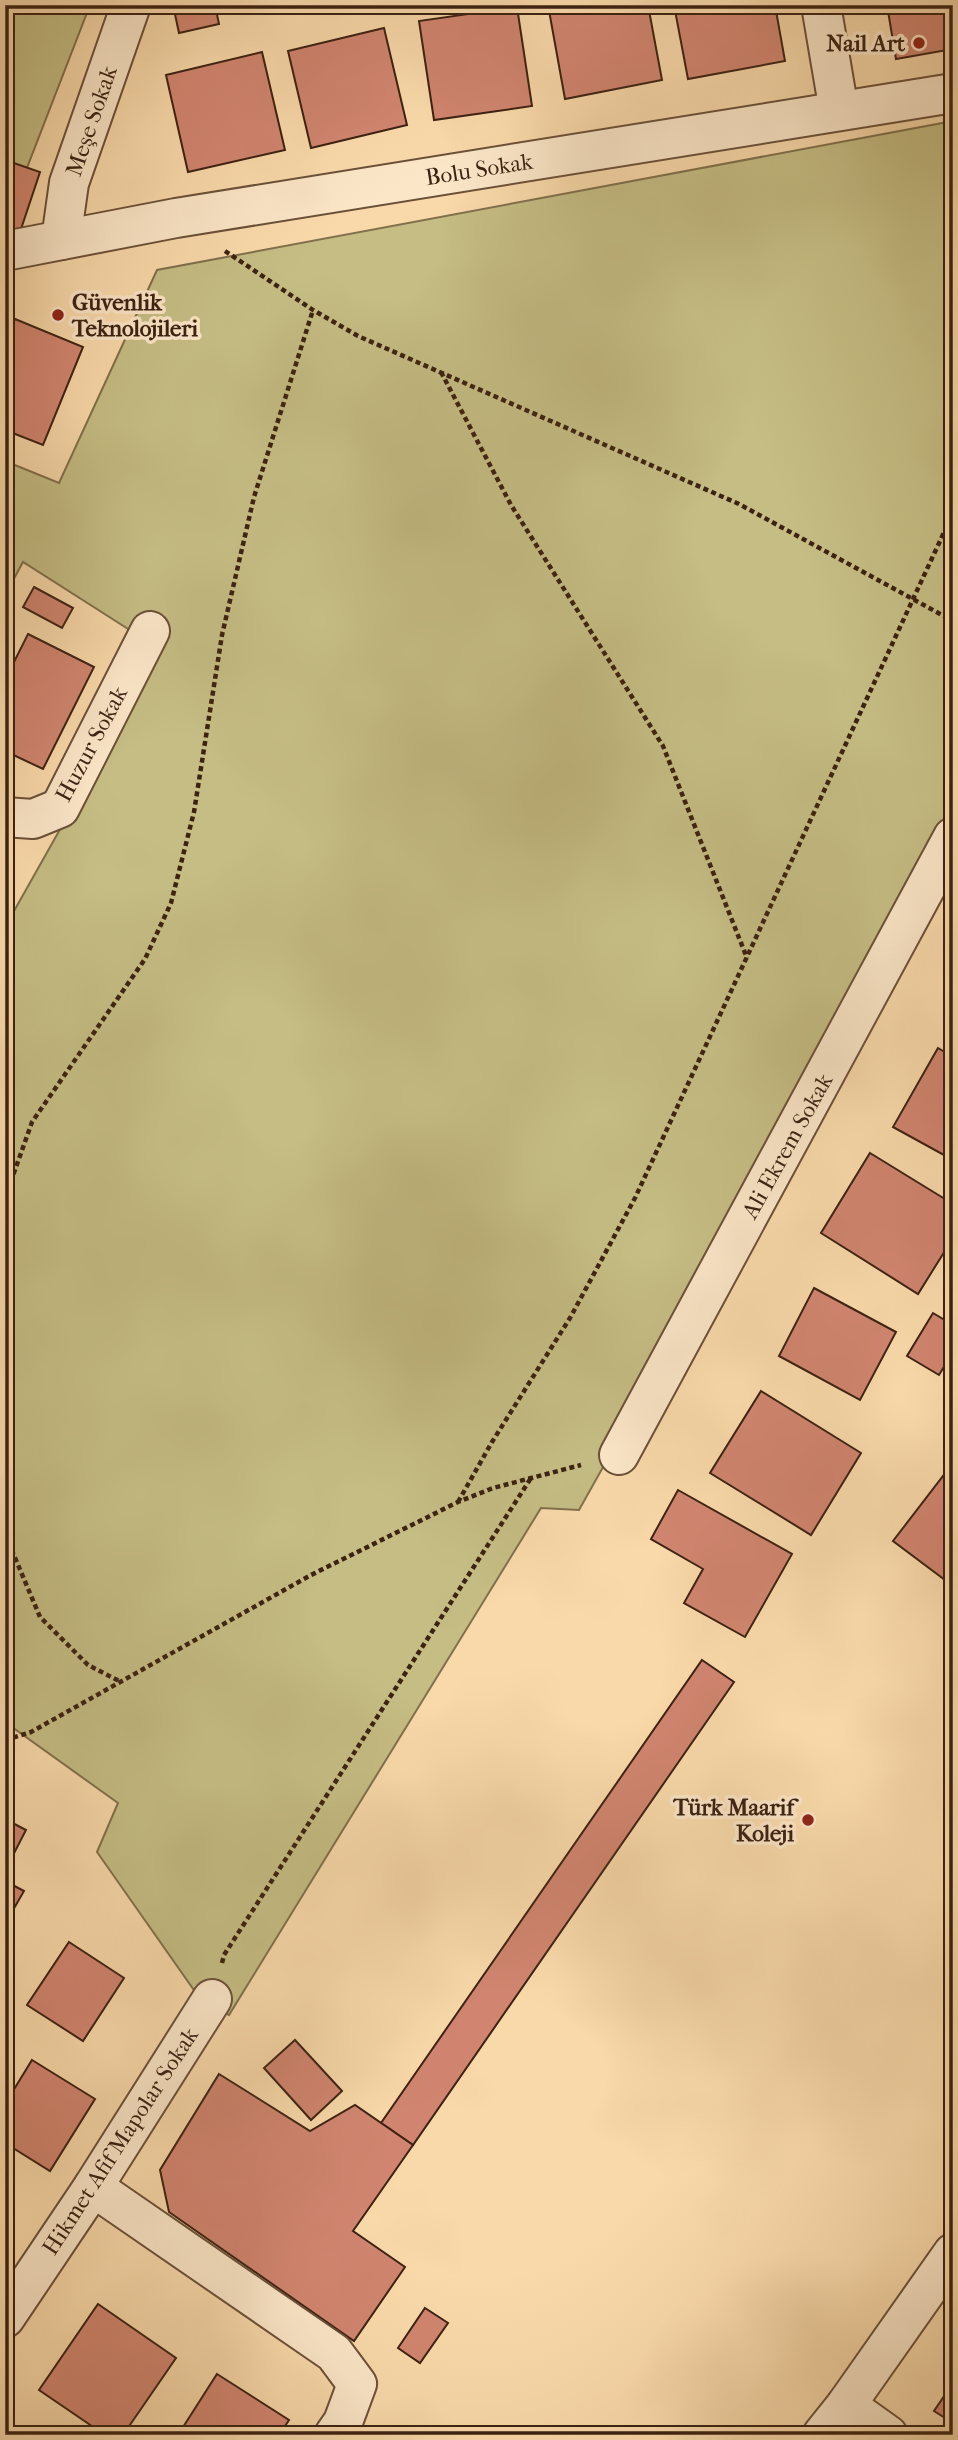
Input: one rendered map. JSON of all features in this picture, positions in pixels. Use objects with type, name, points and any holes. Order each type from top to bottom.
[{"type":"street","name":"Meşe Sokak","points":[[61,240],[69,183],[131,5]]},
{"type":"street","points":[[821,5],[839,111]]},
{"type":"street","name":"Bolu Sokak","points":[[5,251],[176,218],[953,93]]},
{"type":"street","name":"Huzur Sokak","points":[[5,817],[33,819],[60,808],[150,631]]},
{"type":"street","name":"Ali Ekrem Sokak","points":[[619,1455],[953,837]]},
{"type":"street","name":"Hikmet Afif Mapolar Sokak","points":[[5,2318],[93,2187],[212,1999]]},
{"type":"street","points":[[93,2187],[334,2353],[357,2384],[343,2422],[334,2435]]},
{"type":"street","points":[[822,2435],[953,2253]]},
{"type":"street","points":[[846,2405],[888,2435]]},
{"type":"path","points":[[176,218],[313,310],[358,336],[739,503],[953,621]]},
{"type":"path","points":[[5,1198],[32,1122],[145,959],[171,903],[194,813],[222,635],[254,497],[313,310]]},
{"type":"path","points":[[440,372],[511,505],[663,746],[747,959]]},
{"type":"path","points":[[458,1502],[492,1441],[570,1318],[635,1198],[953,513]]},
{"type":"path","points":[[5,1740],[31,1732],[311,1575],[458,1502],[493,1488],[619,1455]]},
{"type":"path","points":[[212,1999],[225,1955],[532,1477]]},
{"type":"path","points":[[5,1534],[40,1617],[88,1665],[120,1681]]},
{"type":"shaded area","points":[[5,5],[90,5],[16,196],[5,193]]},
{"type":"shaded area","points":[[953,121],[953,843],[579,1510],[541,1508],[229,2015],[196,1993],[97,1852],[118,1803],[5,1722],[5,927],[161,650],[23,562],[5,595],[5,461],[59,483],[157,270]]},
{"type":"building","points":[[173,5],[215,5],[219,24],[179,33]]},
{"type":"building","points":[[548,5],[648,5],[662,80],[565,99]]},
{"type":"building","points":[[674,5],[775,5],[785,61],[688,79]]},
{"type":"building","points":[[887,5],[953,5],[953,49],[896,59]]},
{"type":"building","points":[[517,7],[532,106],[434,120],[419,21]]},
{"type":"building","points":[[384,28],[407,125],[311,148],[288,51]]},
{"type":"building","points":[[262,52],[285,150],[188,172],[166,75]]},
{"type":"building","points":[[8,161],[40,172],[19,235],[5,231],[5,170]]},
{"type":"building","points":[[15,319],[83,347],[43,445],[5,430],[5,342]]},
{"type":"building","points":[[34,587],[73,608],[62,628],[23,607]]},
{"type":"building","points":[[28,634],[94,667],[43,769],[5,751],[5,680]]},
{"type":"building","points":[[938,1048],[953,1057],[953,1160],[893,1127]]},
{"type":"building","points":[[870,1153],[953,1204],[953,1238],[918,1294],[821,1233]]},
{"type":"building","points":[[814,1288],[896,1332],[860,1400],[779,1356]]},
{"type":"building","points":[[933,1313],[953,1325],[953,1352],[939,1375],[907,1356]]},
{"type":"building","points":[[761,1391],[861,1453],[811,1535],[710,1473]]},
{"type":"building","points":[[953,1463],[953,1586],[893,1541]]},
{"type":"building","points":[[678,1490],[792,1554],[745,1637],[684,1603],[703,1569],[651,1539]]},
{"type":"building","points":[[702,1660],[734,1682],[413,2145],[381,2123]]},
{"type":"building","points":[[5,1819],[26,1830],[7,1867],[5,1866]]},
{"type":"building","points":[[5,1881],[24,1891],[5,1924]]},
{"type":"building","points":[[69,1942],[124,1978],[83,2041],[27,2005]]},
{"type":"building","points":[[295,2040],[342,2091],[311,2120],[264,2068]]},
{"type":"building","points":[[32,2060],[95,2099],[50,2171],[5,2143],[5,2104]]},
{"type":"building","points":[[219,2074],[310,2131],[355,2105],[413,2145],[353,2231],[405,2267],[354,2341],[169,2212],[160,2170]]},
{"type":"building","points":[[98,2304],[176,2358],[123,2435],[105,2435],[39,2390]]},
{"type":"building","points":[[425,2308],[448,2323],[420,2363],[398,2348]]},
{"type":"building","points":[[217,2374],[289,2420],[279,2435],[178,2435]]},
{"type":"building","points":[[953,2383],[953,2423],[934,2411]]},
{"type":"place","name":"Nail Art","points":[[919,43]]},
{"type":"place","name":"Güvenlik Teknolojileri","points":[[58,315]]},
{"type":"place","name":"Türk Maarif Koleji","points":[[808,1820]]}]
